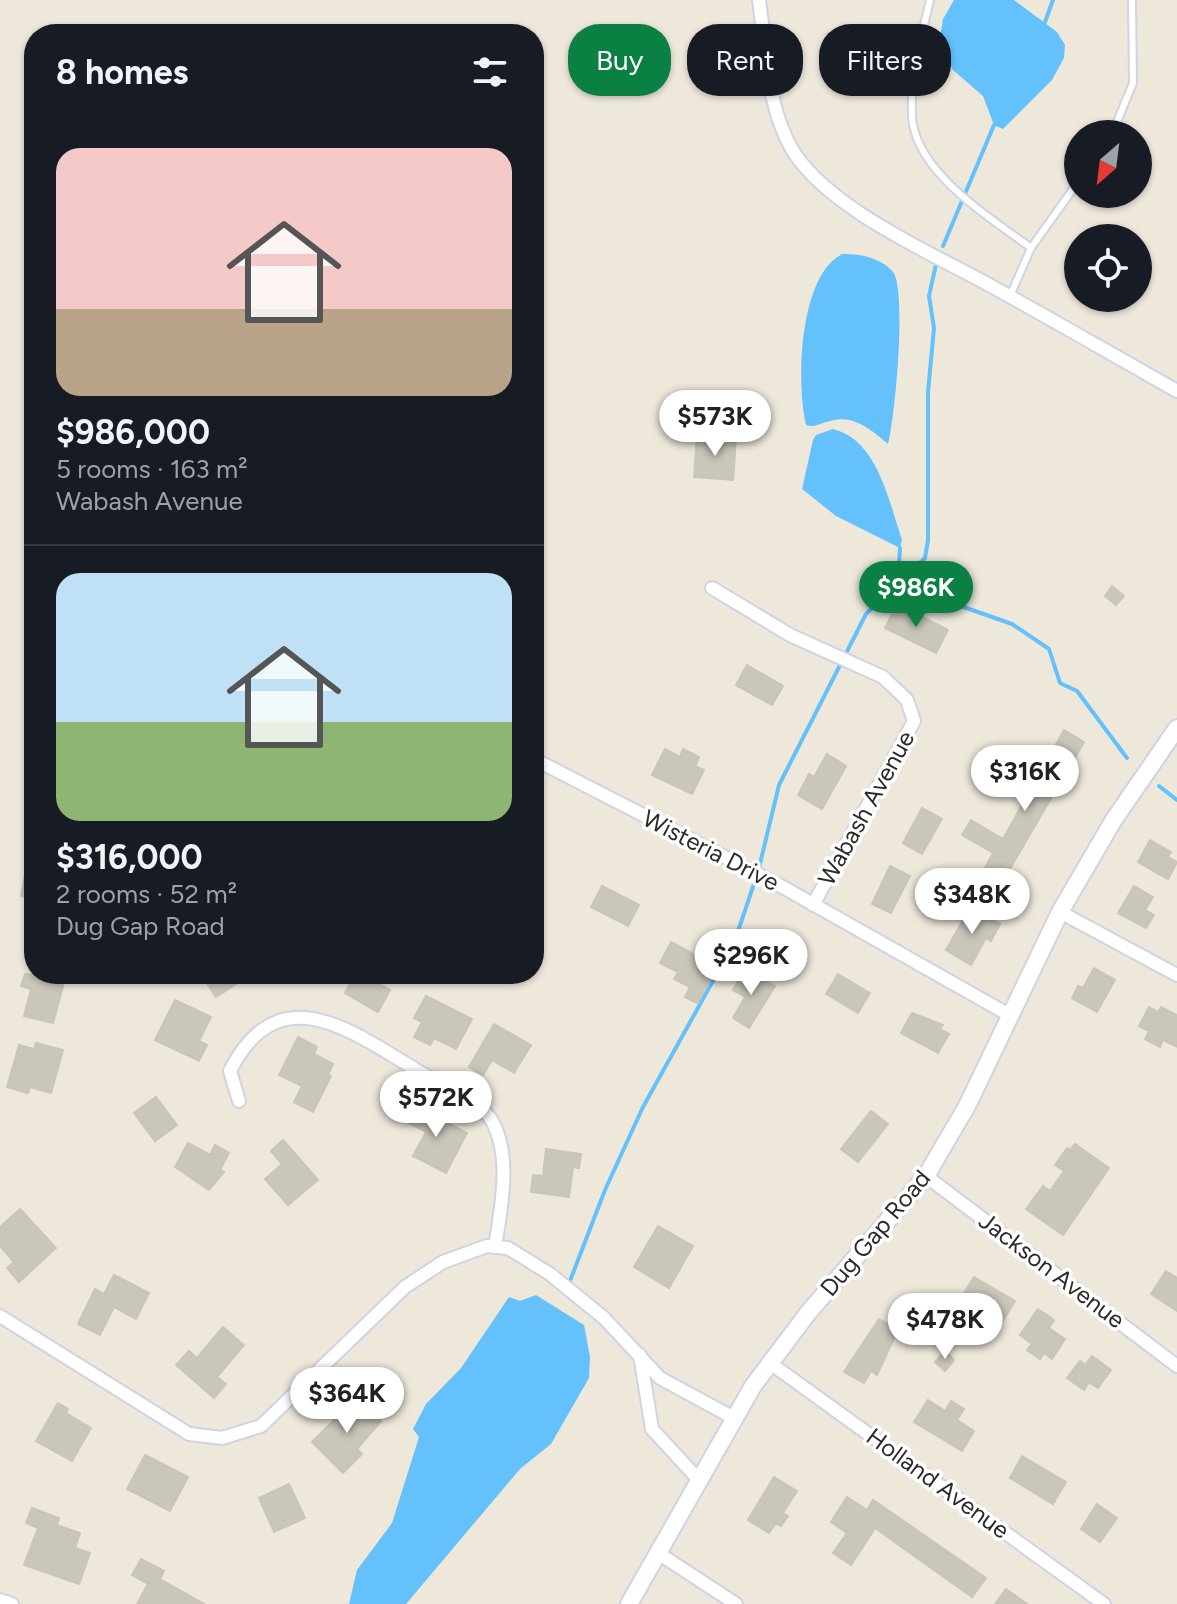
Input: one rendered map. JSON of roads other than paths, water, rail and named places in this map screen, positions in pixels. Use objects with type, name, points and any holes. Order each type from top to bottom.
[{"type":"street","points":[[759,0],[775,107],[795,154],[850,206],[1177,391]]},
{"type":"street","name":"Wabash Avenue","points":[[712,588],[790,635],[883,677],[907,700],[914,721],[813,905]]},
{"type":"street","name":"Dug Gap Road","points":[[629,1604],[732,1417],[770,1363],[926,1176],[967,1106],[1060,912],[1113,821],[1177,728]]},
{"type":"street","name":"Wisteria Drive","points":[[544,764],[813,905],[1011,1016]]},
{"type":"street","points":[[1060,912],[1177,975]]},
{"type":"street","points":[[239,1101],[230,1071],[247,1042],[276,1019],[301,1016],[322,1019],[361,1037],[460,1095],[491,1119],[503,1151],[495,1247]]},
{"type":"street","name":"Jackson Avenue","points":[[926,1176],[1177,1366]]},
{"type":"street","points":[[0,1316],[189,1434],[222,1438],[261,1426],[405,1287],[443,1262],[495,1247],[508,1248],[550,1274],[604,1318],[660,1378],[732,1417]]},
{"type":"street","points":[[640,1355],[652,1429],[698,1479]]},
{"type":"street","name":"Holland Avenue","points":[[770,1363],[1104,1604]]},
{"type":"street","points":[[658,1553],[736,1604]]},
{"type":"street","points":[[0,1600],[12,1604]]},
{"type":"lane","points":[[930,0],[914,71],[911,118],[926,156],[955,190],[1031,248]]},
{"type":"lane","points":[[1120,120],[1133,83],[1132,0]]},
{"type":"lane","points":[[1010,296],[1031,248],[1064,202]]},
{"type":"water","points":[[954,0],[1014,0],[1057,32],[1065,45],[1064,58],[1052,80],[1003,129],[994,125],[983,96],[953,70],[951,24],[942,24]]},
{"type":"water","points":[[842,254],[883,263],[893,272],[897,283],[898,355],[888,444],[862,425],[847,420],[806,425],[801,383],[809,306],[828,266]]},
{"type":"water","points":[[833,429],[848,435],[861,446],[880,474],[902,540],[900,548],[836,516],[802,489],[813,440],[816,435]]},
{"type":"water","points":[[536,1295],[584,1325],[590,1357],[589,1378],[551,1444],[520,1469],[406,1604],[349,1604],[357,1570],[392,1523],[419,1437],[413,1429],[426,1404],[461,1368],[509,1297],[520,1301]]},
{"type":"waterway","points":[[1045,22],[1053,0]]},
{"type":"waterway","points":[[943,246],[994,125]]},
{"type":"waterway","points":[[568,1286],[605,1190],[643,1107],[734,943],[758,872],[779,785],[866,614],[925,558],[928,540],[928,392],[934,328],[929,296],[937,260]]},
{"type":"waterway","points":[[898,582],[900,548]]},
{"type":"waterway","points":[[898,584],[1012,624],[1049,649],[1060,683],[1077,691],[1127,758]]},
{"type":"waterway","points":[[1159,786],[1177,800]]}]
